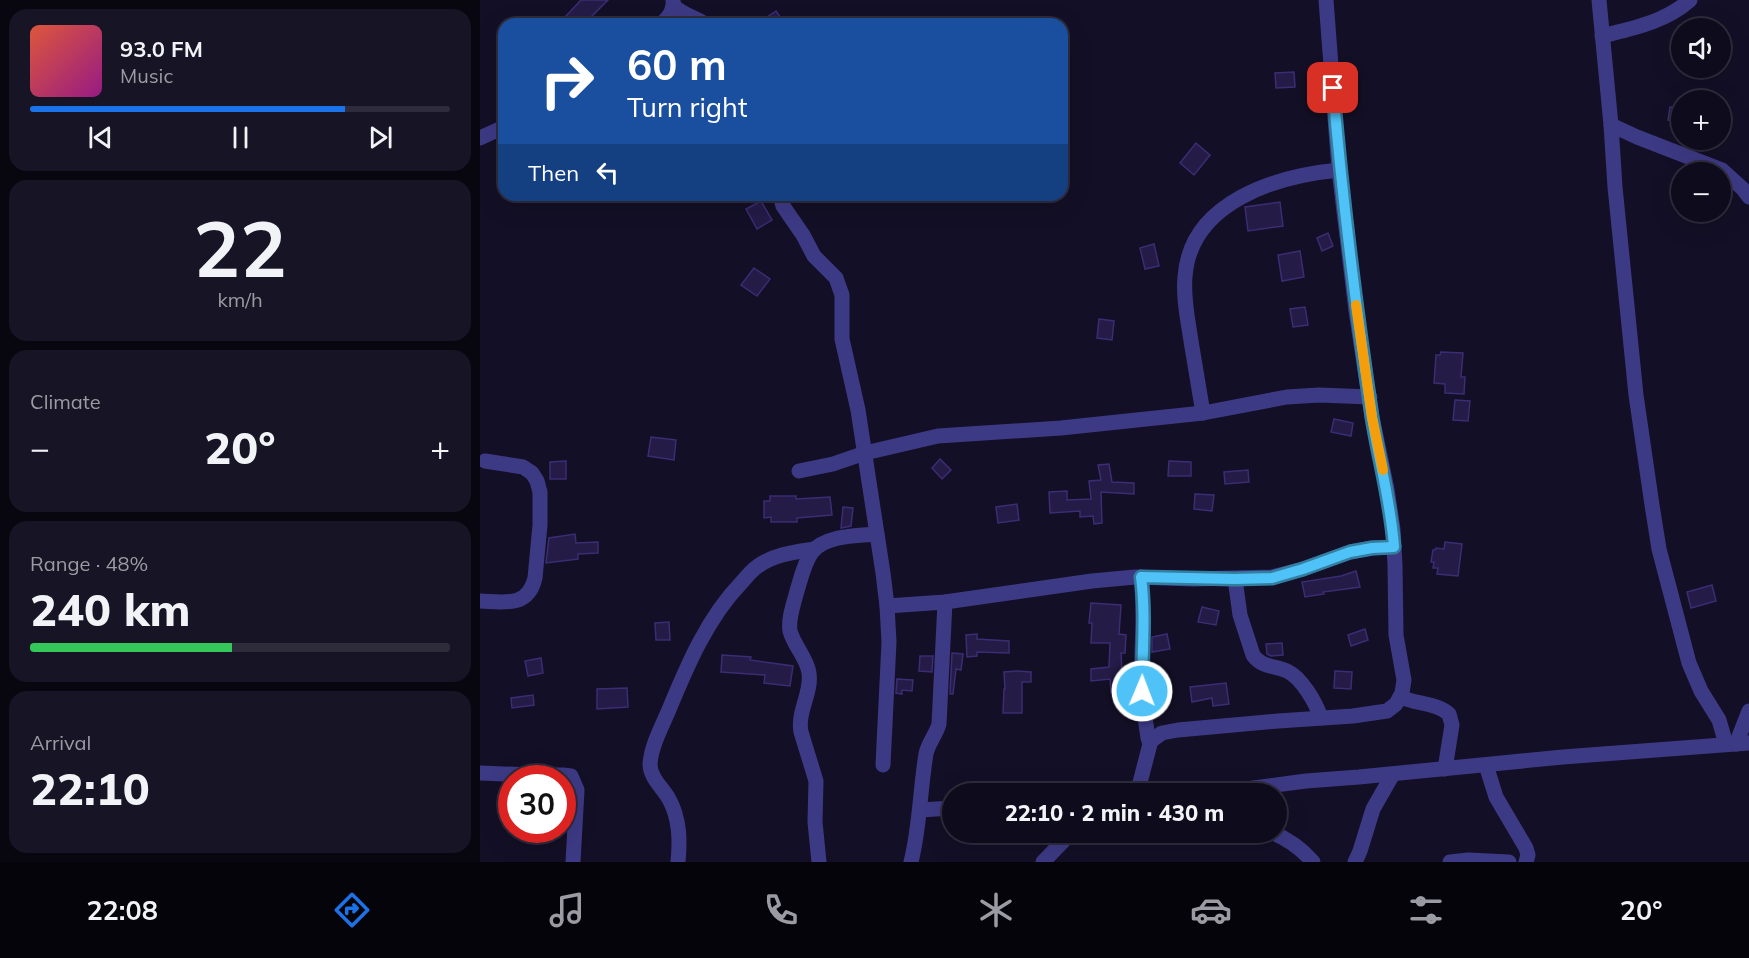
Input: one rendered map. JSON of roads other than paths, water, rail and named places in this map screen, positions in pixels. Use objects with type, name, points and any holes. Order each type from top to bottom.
[{"type":"street","points":[[1141,783],[1150,744],[1162,733],[1201,727],[1353,716],[1387,711],[1396,704],[1400,697],[1404,680],[1396,635],[1394,547],[1387,489],[1372,417],[1356,311],[1339,170],[1326,0]]},
{"type":"street","points":[[1599,0],[1636,395],[1659,549],[1689,663],[1701,690],[1737,744]]},
{"type":"street","points":[[1602,36],[1665,17],[1690,0]]},
{"type":"street","points":[[666,18],[671,13],[673,3]]},
{"type":"street","points":[[673,3],[683,14],[696,18]]},
{"type":"street","points":[[1611,125],[1722,170],[1747,191]]},
{"type":"street","points":[[480,138],[498,130]]},
{"type":"street","points":[[1203,413],[1185,299],[1185,276],[1194,242],[1214,215],[1243,195],[1298,177],[1339,170]]},
{"type":"street","points":[[782,201],[804,235],[811,251],[836,278],[842,295],[842,339],[854,387],[887,606],[889,642],[883,765]]},
{"type":"street","points":[[799,471],[938,436],[1061,428],[1203,413],[1287,397],[1319,395],[1370,397]]},
{"type":"street","points":[[480,601],[516,601],[528,594],[535,578],[540,530],[540,492],[535,477],[523,467],[485,460]]},
{"type":"street","points":[[819,862],[815,822],[816,781],[800,727],[809,673],[790,632],[793,604],[808,559],[815,549],[824,543],[839,539],[877,534]]},
{"type":"street","points":[[887,606],[945,602],[1092,581],[1141,577],[1272,578],[1350,552],[1394,547]]},
{"type":"street","points":[[678,862],[677,818],[669,799],[653,777],[650,764],[661,727],[708,627],[728,596],[756,567],[771,558],[815,549]]},
{"type":"street","points":[[1141,577],[1144,616],[1142,691],[1150,744]]},
{"type":"street","points":[[1235,579],[1240,615],[1253,655],[1270,667],[1291,673],[1314,699],[1321,718]]},
{"type":"street","points":[[911,862],[917,838],[926,752],[939,724],[945,602]]},
{"type":"street","points":[[1400,697],[1439,707],[1449,714],[1452,725],[1445,769]]},
{"type":"street","points":[[1737,744],[1749,711]]},
{"type":"street","points":[[1287,784],[1563,757],[1737,744]]},
{"type":"street","points":[[1486,765],[1496,797],[1526,848],[1528,855],[1526,862]]},
{"type":"street","points":[[480,773],[570,776],[577,790],[573,862]]},
{"type":"street","points":[[1355,862],[1372,809],[1393,774]]},
{"type":"street","points":[[920,810],[942,809]]},
{"type":"street","points":[[1287,840],[1302,850],[1313,862]]},
{"type":"street","points":[[1043,862],[1061,843]]},
{"type":"street","points":[[1450,862],[1468,860],[1509,862]]}]
